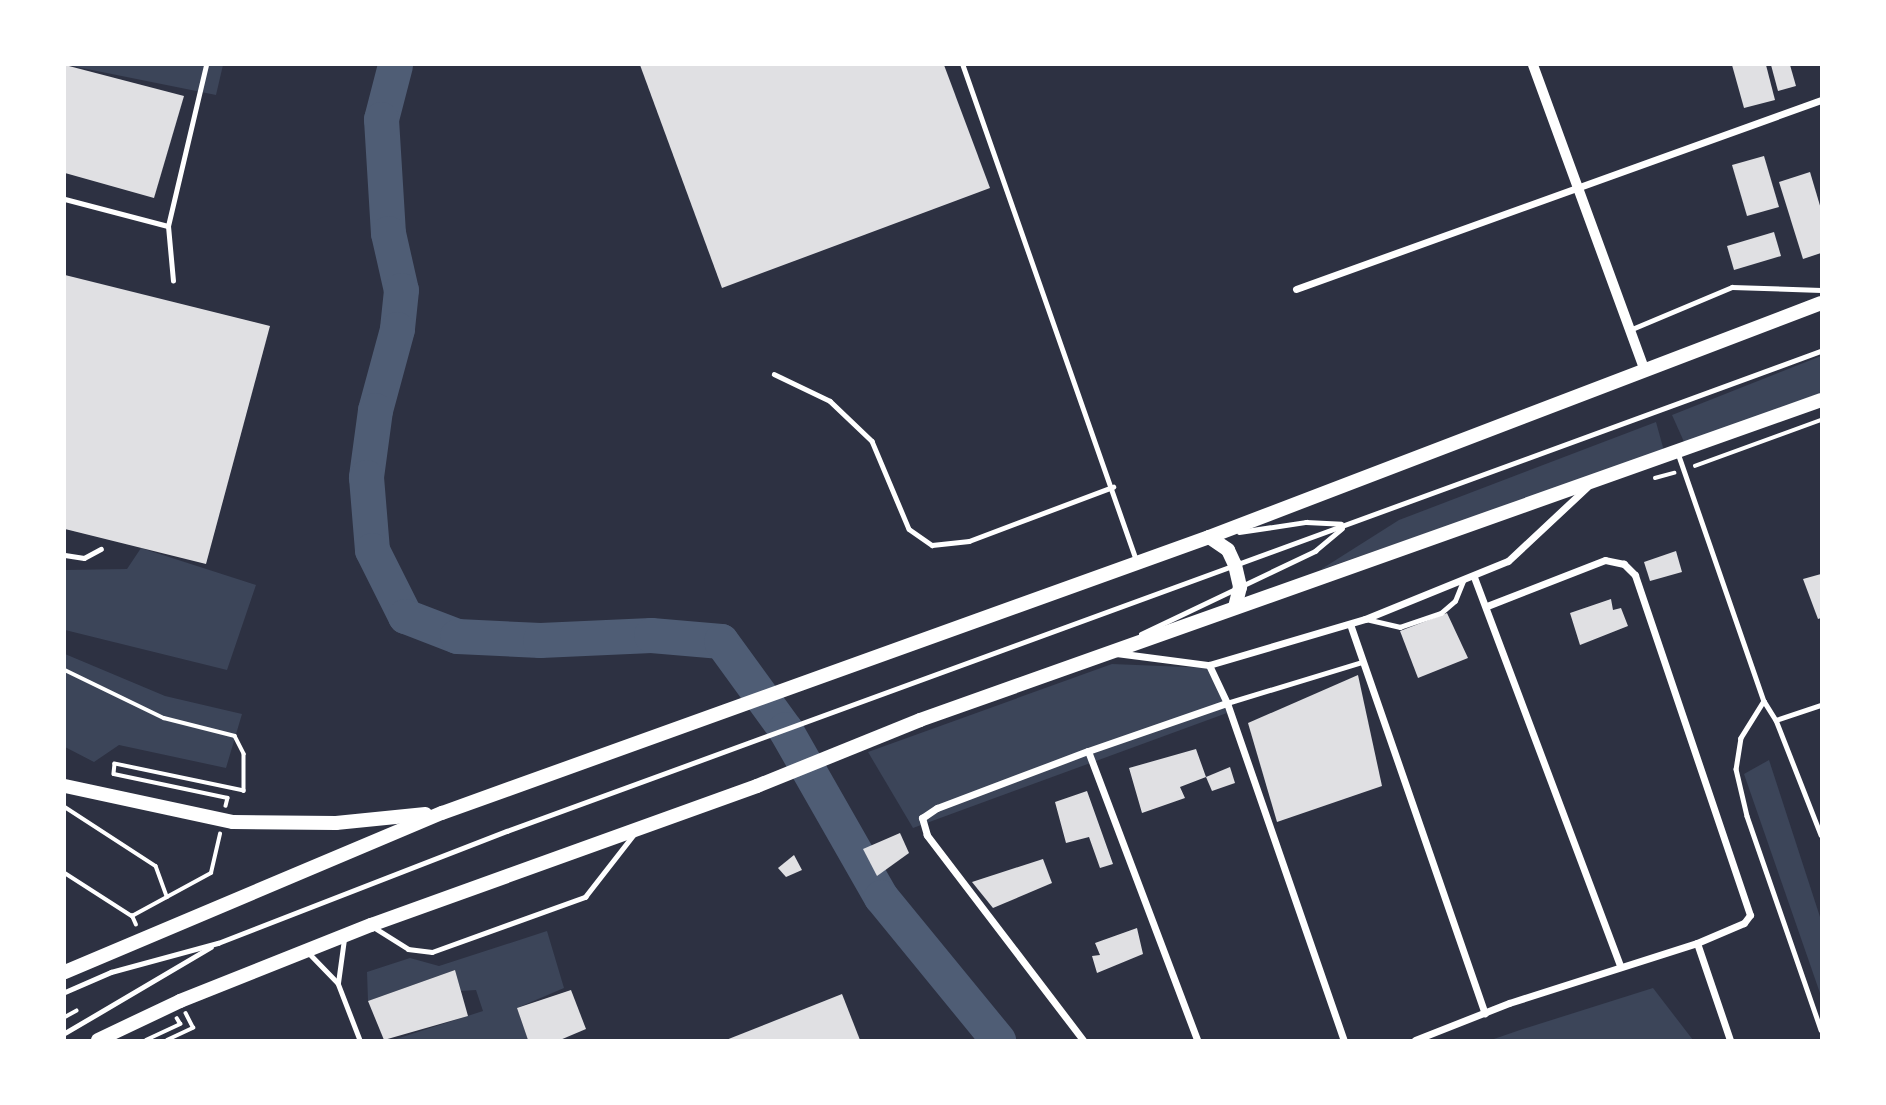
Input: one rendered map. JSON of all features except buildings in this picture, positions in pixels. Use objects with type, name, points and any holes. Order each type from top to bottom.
[{"type":"highway","points":[[65,972],[442,813],[1136,560],[1209,537],[1821,303]]},
{"type":"highway","points":[[98,1040],[180,1001],[307,950],[757,786],[863,742],[1105,652],[1590,484],[1821,400]]},
{"type":"highway","points":[[1209,537],[1228,550],[1235,565],[1240,587],[1235,607]]},
{"type":"highway","points":[[65,786],[233,822],[336,822],[442,813]]},
{"type":"street","points":[[1533,65],[1645,371]]},
{"type":"street","points":[[1296,289],[1578,185],[1821,100]]},
{"type":"street","points":[[1105,652],[1209,665],[1365,619],[1508,561],[1590,484]]},
{"type":"street","points":[[1415,1040],[1509,1003],[1697,943],[1744,923],[1750,915],[1750,904],[1635,575],[1624,564],[1605,560],[1487,606]]},
{"type":"street","points":[[1474,576],[1620,966]]},
{"type":"street","points":[[1350,624],[1485,1013]]},
{"type":"street","points":[[1209,665],[1227,703],[1344,1040]]},
{"type":"street","points":[[1083,1040],[927,835],[922,818],[937,808],[1088,751],[1227,703]]},
{"type":"street","points":[[1088,751],[1197,1040]]},
{"type":"street","points":[[1697,943],[1730,1040]]},
{"type":"lane","points":[[173,281],[168,226],[206,65]]},
{"type":"lane","points":[[963,65],[1136,560]]},
{"type":"lane","points":[[65,199],[168,226]]},
{"type":"lane","points":[[1630,330],[1732,287],[1821,290]]},
{"type":"lane","points":[[65,992],[111,972],[218,943],[520,826],[1821,351]]},
{"type":"lane","points":[[775,374],[830,401],[872,441],[909,529],[932,545],[969,541],[1112,487]]},
{"type":"lane","points":[[1678,452],[1764,701],[1776,720],[1821,835]]},
{"type":"lane","points":[[1209,537],[1306,522],[1346,525]]},
{"type":"lane","points":[[1105,652],[1315,551],[1346,525]]},
{"type":"lane","points":[[65,555],[84,558],[101,548]]},
{"type":"lane","points":[[1365,619],[1400,627],[1441,613],[1455,601],[1462,581]]},
{"type":"lane","points":[[1227,703],[1362,663]]},
{"type":"lane","points":[[1764,701],[1741,738],[1736,769],[1747,817],[1821,1030]]},
{"type":"lane","points":[[1776,720],[1821,705]]},
{"type":"lane","points":[[372,925],[408,949],[432,952],[585,897],[637,830]]},
{"type":"lane","points":[[338,984],[344,936]]},
{"type":"lane","points":[[65,1033],[218,943]]},
{"type":"lane","points":[[307,950],[338,984],[360,1040]]},
{"type":"path","points":[[65,670],[164,718],[234,736],[244,754],[244,791],[116,764],[114,774],[228,798],[225,811]]},
{"type":"path","points":[[65,807],[156,866],[167,897]]},
{"type":"path","points":[[132,916],[211,873],[222,823]]},
{"type":"path","points":[[65,873],[132,916],[142,937]]},
{"type":"path","points":[[146,1040],[180,1024],[175,1013]]},
{"type":"path","points":[[167,1040],[193,1028]]},
{"type":"shaded area","points":[[67,65],[223,65],[216,95]]},
{"type":"shaded area","points":[[1821,356],[1821,393],[1685,444],[1672,415]]},
{"type":"shaded area","points":[[1656,422],[1664,451],[1320,570],[1399,520]]},
{"type":"shaded area","points":[[141,548],[256,585],[227,670],[65,630],[65,570],[127,569]]},
{"type":"shaded area","points":[[65,654],[165,696],[242,714],[226,768],[119,745],[94,762],[65,747]]},
{"type":"shaded area","points":[[1112,664],[1210,668],[1227,713],[913,828],[868,752]]},
{"type":"shaded area","points":[[1769,760],[1821,920],[1821,996],[1744,774]]},
{"type":"shaded area","points":[[547,931],[564,988],[517,1008],[528,1040],[393,1040],[483,1011],[476,990],[461,991],[455,970],[368,1001],[367,972],[410,958],[439,966]]},
{"type":"shaded area","points":[[1653,988],[1693,1040],[1491,1040],[1520,1030]]},
{"type":"waterway","points":[[395,65],[381,119],[388,233],[401,290],[397,329],[375,410],[366,477],[372,550],[405,616],[457,636],[540,640],[651,635],[721,641],[785,729],[881,897],[998,1040]]}]
